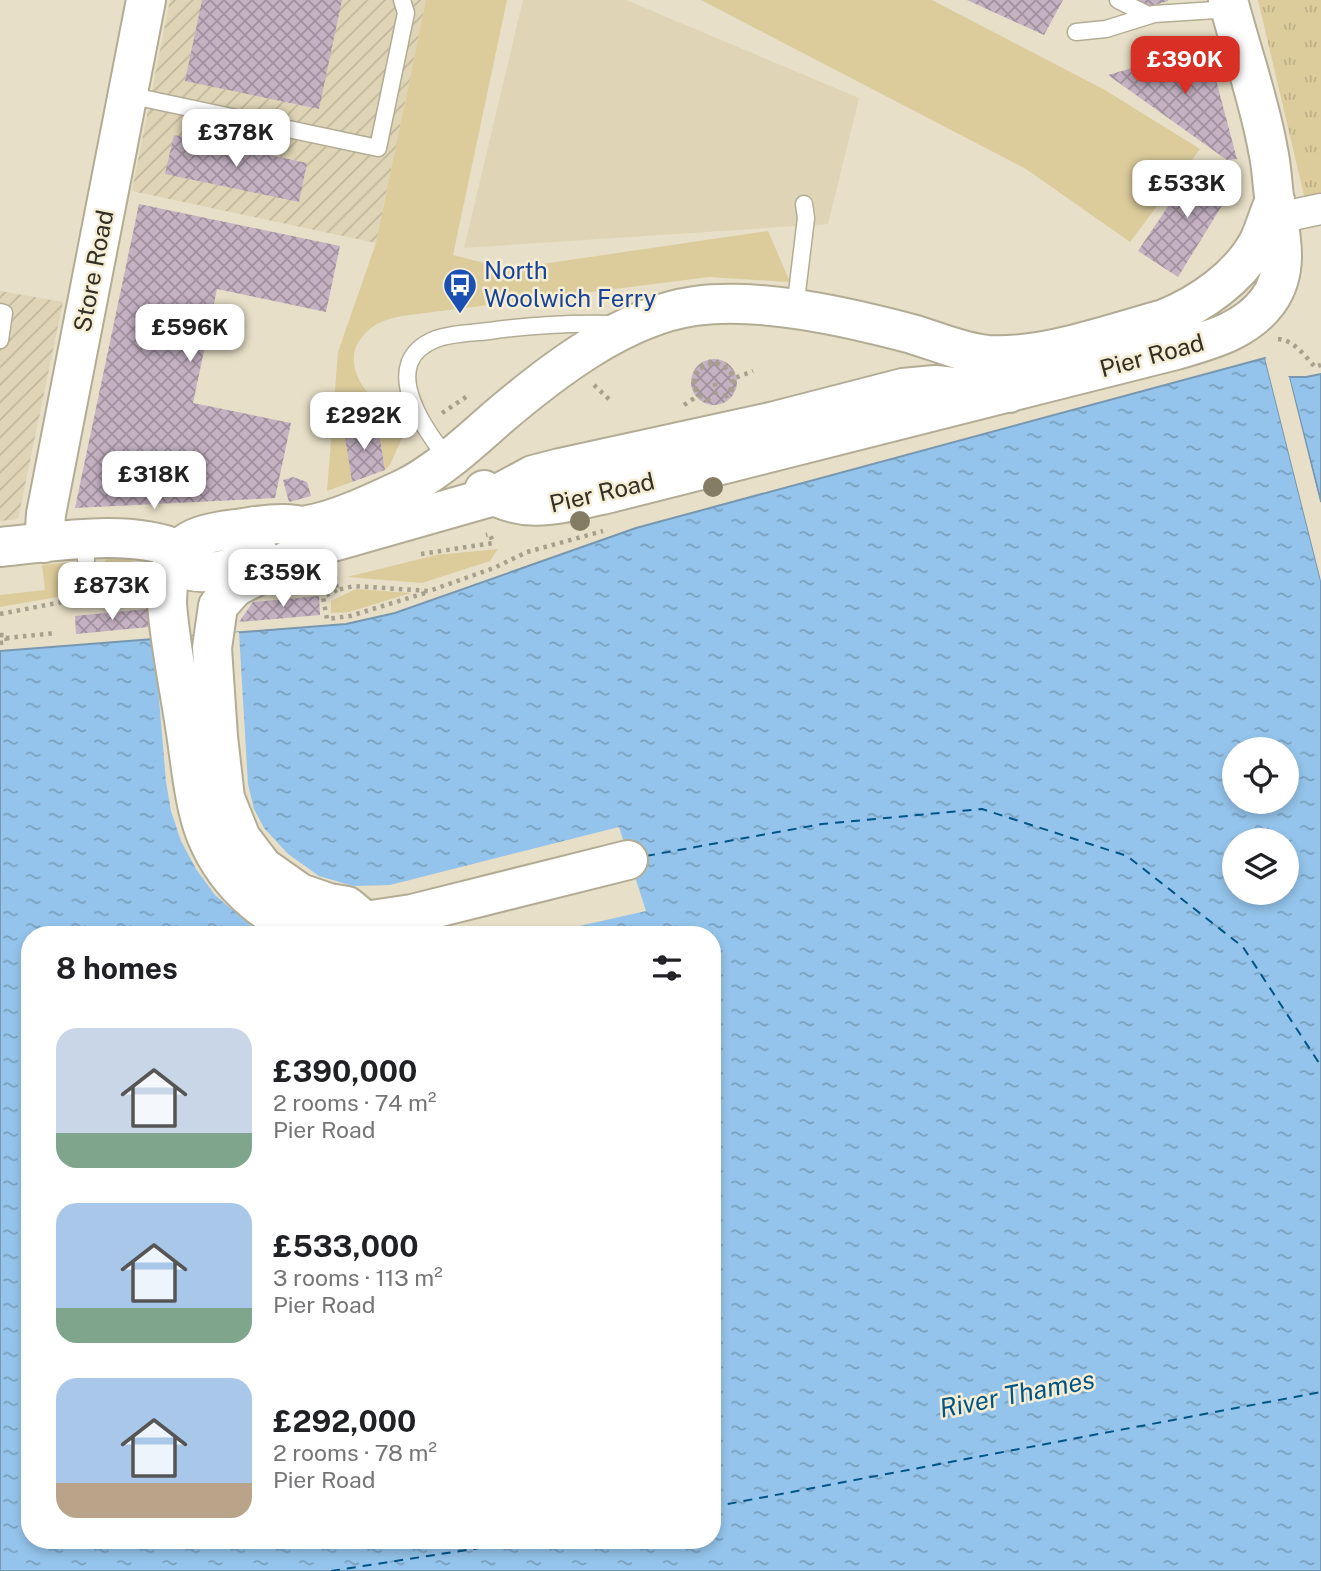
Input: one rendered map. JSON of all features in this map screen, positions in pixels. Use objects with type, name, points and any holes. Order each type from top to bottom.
[{"type":"main road","name":"Store Road","points":[[44,543],[46,514],[146,0]]},
{"type":"main road","name":"Pier Road","points":[[448,459],[470,481],[494,496],[518,505],[538,508],[603,495],[1176,350],[1215,339],[1246,323],[1269,299],[1277,286],[1283,254],[1268,148],[1229,5]]},
{"type":"main road","name":"Pier Road","points":[[179,550],[191,539],[208,533],[285,524],[306,526],[349,512],[406,488],[448,459],[530,391],[572,361],[631,324],[668,312],[709,304],[795,310],[876,325],[984,355],[1018,356],[1164,319],[1187,310],[1239,269],[1259,241],[1276,209]]},
{"type":"main road","points":[[353,926],[347,906],[328,903],[300,893],[263,867],[241,838],[225,799],[223,786],[212,648],[215,613],[223,598],[235,587],[315,547],[494,496]]},
{"type":"main road","points":[[0,547],[125,538],[150,540],[179,550],[167,582],[168,617],[196,794],[205,834],[227,871],[254,902],[282,921],[296,926]]},
{"type":"main road","points":[[362,926],[628,860]]},
{"type":"street","points":[[1276,209],[1321,209]]},
{"type":"lane","points":[[128,95],[379,148],[406,13],[402,0]]},
{"type":"lane","points":[[1118,0],[1147,15]]},
{"type":"lane","points":[[1076,32],[1106,29],[1147,15],[1229,5]]},
{"type":"lane","points":[[795,310],[806,218],[804,204]]},
{"type":"lane","points":[[0,312],[4,313],[0,340]]},
{"type":"lane","points":[[448,459],[431,439],[414,409],[405,378],[415,354],[436,339],[465,334],[530,325],[631,324]]},
{"type":"lane","points":[[85,540],[88,596]]},
{"type":"path","points":[[732,387],[732,374],[715,362],[699,369],[694,378],[695,390],[699,395],[709,401],[719,400],[727,397],[732,387],[732,379],[753,371]]},
{"type":"path","points":[[706,363],[722,365],[732,374],[731,393],[722,399],[708,401],[695,390],[696,374],[706,363]]},
{"type":"path","points":[[715,383],[719,400]]},
{"type":"path","points":[[593,384],[612,402]]},
{"type":"path","points":[[684,405],[699,395]]},
{"type":"path","points":[[420,554],[493,543],[490,534]]},
{"type":"path","points":[[429,592],[354,586],[323,597],[327,619],[350,616],[429,592],[494,568]]},
{"type":"path","points":[[337,590],[334,576],[345,572]]},
{"type":"path","points":[[0,614],[88,596]]},
{"type":"path","points":[[6,638],[56,633]]},
{"type":"path","points":[[0,635],[6,635],[6,638]]},
{"type":"path","points":[[0,643],[7,642],[6,638]]},
{"type":"shaded area","points":[[170,0],[426,0],[376,243],[132,191]]},
{"type":"shaded area","points":[[523,0],[626,0],[859,98],[828,224],[464,248]]},
{"type":"shaded area","points":[[0,291],[63,302],[18,519],[0,521]]},
{"type":"green space","points":[[426,0],[507,0],[453,255],[508,269],[768,231],[790,282],[709,277],[402,316],[378,323],[364,335],[356,347],[355,369],[365,389],[395,417],[402,438],[385,470],[378,426],[345,430],[352,482],[327,491],[338,352],[376,243]]},
{"type":"green space","points":[[701,0],[932,0],[1105,90],[1200,149],[1130,242],[1026,169]]},
{"type":"green space","points":[[1258,0],[1321,0],[1321,201],[1306,204]]},
{"type":"green space","points":[[498,549],[490,561],[422,583],[347,577],[436,555]]},
{"type":"green space","points":[[105,559],[130,559],[138,568],[143,601],[110,604]]},
{"type":"green space","points":[[73,562],[75,594],[0,607],[0,595],[45,590],[42,565]]},
{"type":"green space","points":[[356,589],[411,593],[349,612],[331,613],[331,601]]},
{"type":"water","name":"River Thames","points":[[1265,358],[1321,581],[1321,1571],[0,1571],[0,651],[346,624],[395,613],[636,528]]},
{"type":"water","points":[[1321,374],[1321,502],[1289,377]]},
{"type":"pier","points":[[1265,358],[1270,361],[1321,566],[1321,581]]},
{"type":"pier","points":[[1286,375],[1289,377],[1321,506],[1318,503]]},
{"type":"pier","points":[[239,632],[248,784],[254,809],[264,828],[288,854],[319,876],[353,886],[390,885],[619,827],[646,911],[579,926],[252,926],[215,895],[196,869],[181,841],[171,811],[166,782],[154,639]]},
{"type":"building","points":[[202,0],[342,0],[319,109],[185,81]]},
{"type":"building","points":[[967,0],[1063,0],[1044,35]]},
{"type":"building","points":[[1133,0],[1168,0],[1168,1],[1144,8]]},
{"type":"building","points":[[1208,46],[1237,159],[1227,160],[1108,75]]},
{"type":"building","points":[[174,135],[307,163],[299,202],[165,174]]},
{"type":"building","points":[[1198,162],[1234,186],[1178,277],[1138,251]]},
{"type":"building","points":[[139,204],[340,246],[326,312],[217,289],[193,403],[291,423],[275,498],[75,508]]},
{"type":"building","points":[[714,359],[730,366],[737,382],[730,398],[714,405],[698,398],[691,382],[698,366]]},
{"type":"building","points":[[378,426],[385,470],[352,482],[344,430]]},
{"type":"building","points":[[293,477],[307,482],[311,496],[289,502],[283,480]]},
{"type":"building","points":[[319,596],[320,615],[239,622],[253,602]]},
{"type":"building","points":[[147,609],[149,627],[76,634],[75,616]]},
{"type":"ferry route","points":[[646,856],[822,824],[982,809],[1127,856],[1243,947],[1321,1066]]},
{"type":"ferry route","points":[[721,1505],[1321,1392]]},
{"type":"ferry route","points":[[331,1571],[473,1549]]},
{"type":"place","name":"North Woolwich Ferry","points":[[460,315]]}]
